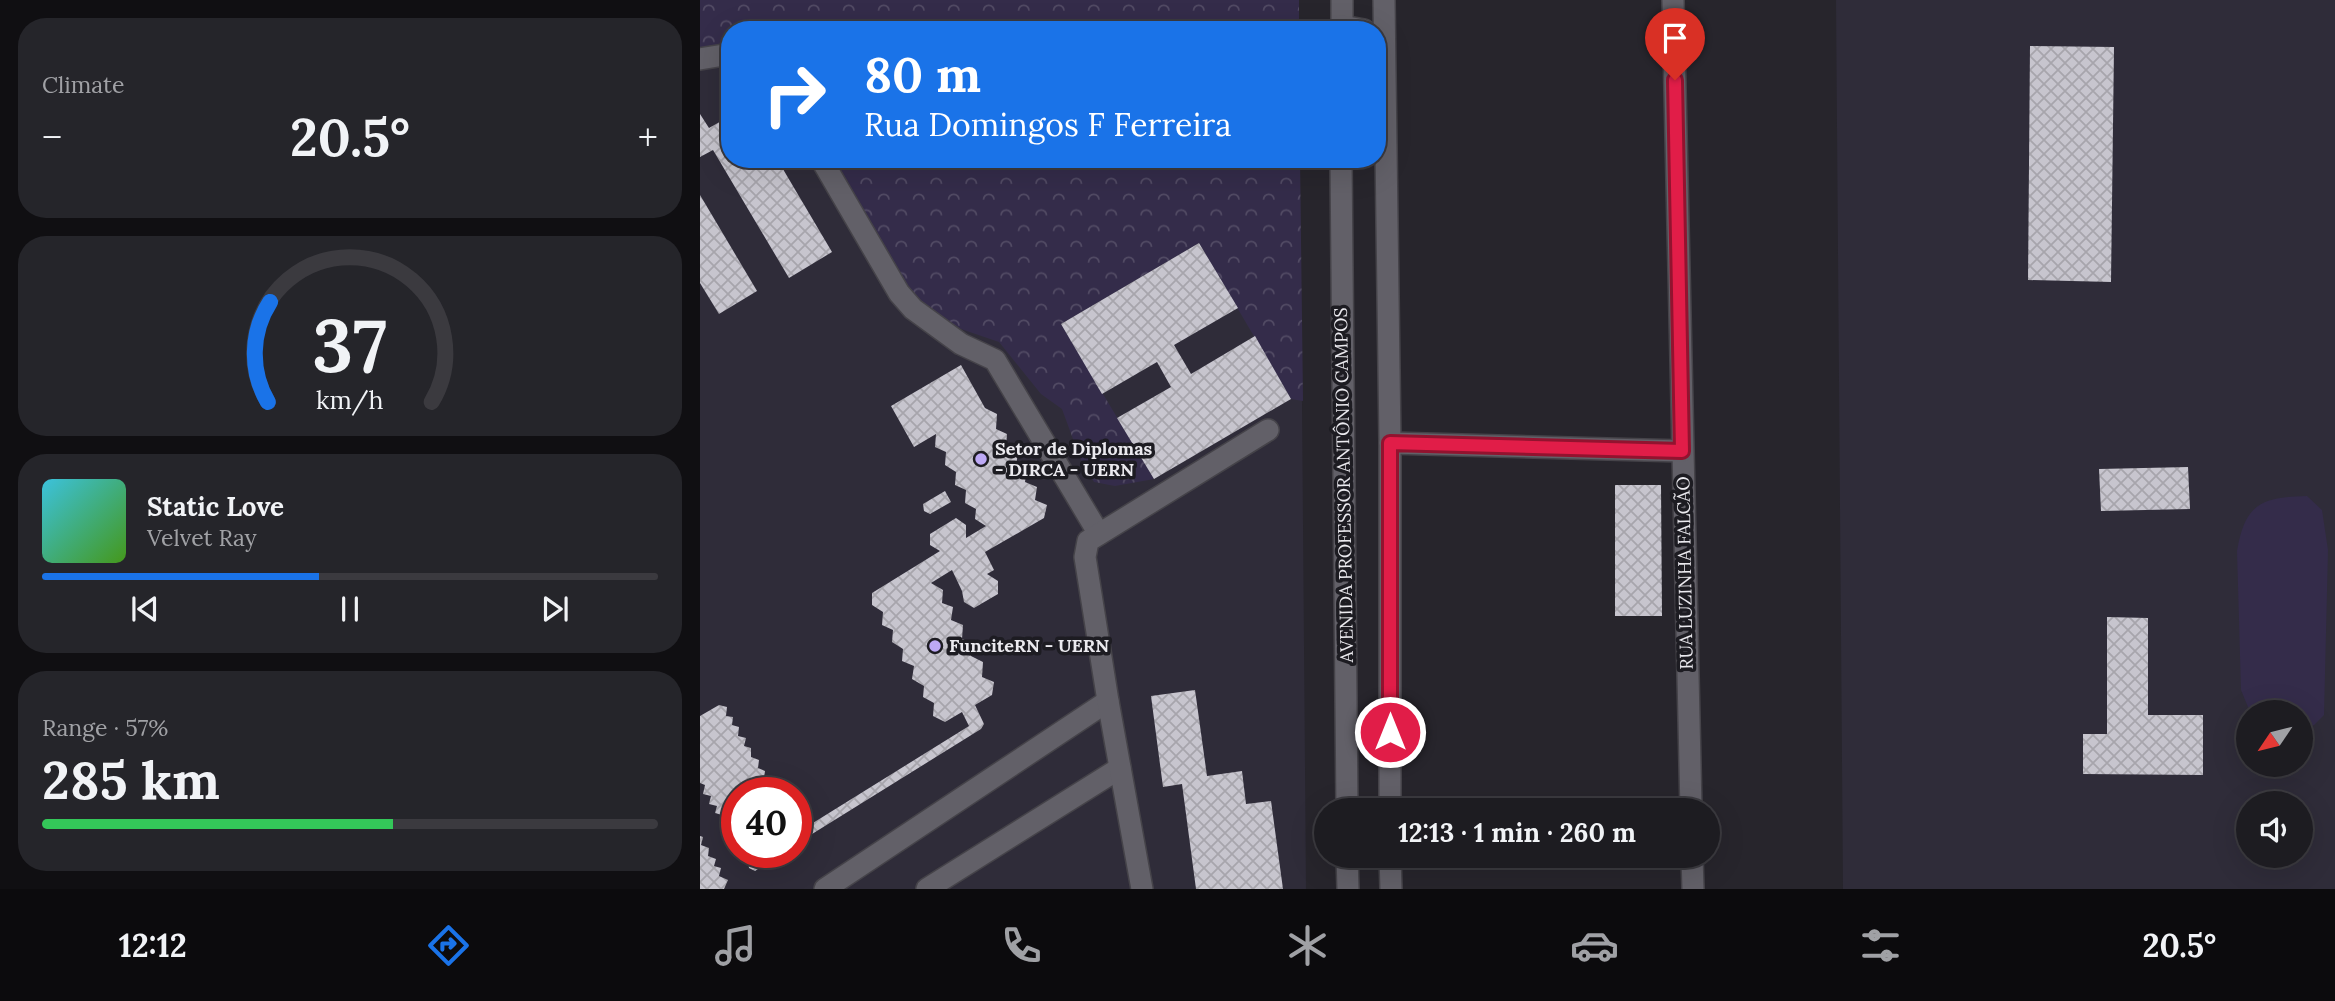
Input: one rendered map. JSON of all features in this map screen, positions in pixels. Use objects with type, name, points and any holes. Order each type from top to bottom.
[{"type":"street","points":[[1342,0],[1342,21]]},
{"type":"street","points":[[1379,21],[1384,0]]},
{"type":"street","name":"RUA LUZINHA FALCÃO","points":[[1673,0],[1691,798]]},
{"type":"street","points":[[700,59],[721,56]]},
{"type":"street","points":[[826,168],[899,293],[913,309],[961,344],[995,360],[1099,534]]},
{"type":"street","name":"AVENIDA PROFESSOR ANTÔNIO CAMPOS","points":[[1341,168],[1347,798]]},
{"type":"street","points":[[1383,168],[1390,443],[1390,798]]},
{"type":"street","points":[[1142,889],[1119,768],[1085,557],[1088,541],[1268,430]]},
{"type":"street","points":[[1390,443],[1682,451]]},
{"type":"street","points":[[825,889],[1108,701]]},
{"type":"street","points":[[927,889],[1119,768]]},
{"type":"street","points":[[1347,868],[1348,889]]},
{"type":"street","points":[[1391,868],[1391,889]]},
{"type":"street","points":[[1692,868],[1693,889]]},
{"type":"shaded area","points":[[700,0],[1299,0],[1299,21],[721,21],[721,168],[1300,168],[1306,889],[700,889]]},
{"type":"shaded area","points":[[1836,0],[2335,0],[2335,889],[1843,889]]},
{"type":"green space","points":[[700,0],[1299,0],[1299,21],[721,21],[721,50],[700,49]]},
{"type":"green space","points":[[837,168],[1300,168],[1303,401],[1291,399],[1199,243],[1061,324],[1154,479],[1115,486],[1094,482],[1080,458],[1062,409],[1041,394],[999,342],[961,329],[916,300],[882,248]]},
{"type":"green space","points":[[2307,496],[2322,510],[2328,550],[2324,715],[2314,725],[2314,700],[2245,700],[2241,690],[2237,551],[2240,535],[2251,513],[2258,506],[2278,498]]},
{"type":"building","points":[[2030,46],[2114,47],[2111,282],[2028,280]]},
{"type":"building","points":[[700,114],[709,128],[721,121],[721,163],[713,150],[700,157]]},
{"type":"building","points":[[724,168],[782,168],[832,252],[789,278]]},
{"type":"building","points":[[700,195],[757,291],[719,314],[700,283]]},
{"type":"building","points":[[1199,243],[1238,308],[1174,345],[1191,374],[1255,336],[1291,399],[1154,479],[1117,418],[1171,387],[1157,362],[1102,394],[1061,324]]},
{"type":"building","points":[[961,365],[985,408],[997,414],[996,429],[1007,434],[1006,446],[1018,452],[1016,466],[1027,469],[1025,482],[1037,487],[1035,500],[1047,505],[1044,518],[985,552],[994,570],[987,574],[998,581],[998,594],[974,608],[964,602],[952,570],[931,583],[943,590],[942,603],[953,607],[951,620],[963,625],[962,639],[972,643],[971,656],[983,662],[982,677],[994,682],[992,695],[975,705],[984,724],[981,729],[812,834],[812,824],[969,726],[962,712],[945,722],[933,716],[934,703],[923,697],[924,686],[912,679],[914,666],[902,661],[903,649],[892,642],[893,630],[882,625],[883,612],[872,605],[872,593],[940,551],[930,545],[930,534],[956,518],[966,525],[966,538],[986,526],[975,519],[976,509],[965,503],[966,490],[955,485],[956,472],[945,465],[946,452],[935,447],[936,434],[914,447],[891,406]]},
{"type":"building","points":[[2188,467],[2190,509],[2101,511],[2099,469]]},
{"type":"building","points":[[1615,485],[1661,485],[1662,616],[1615,616]]},
{"type":"building","points":[[945,491],[951,502],[930,514],[924,511],[923,504]]},
{"type":"building","points":[[2107,617],[2148,618],[2148,715],[2203,715],[2203,775],[2083,774],[2083,734],[2107,734]]},
{"type":"building","points":[[1195,690],[1207,776],[1242,771],[1246,804],[1271,801],[1283,889],[1196,889],[1182,784],[1163,787],[1151,696]]},
{"type":"building","points":[[719,705],[727,707],[726,716],[733,717],[732,725],[739,727],[738,736],[746,738],[744,746],[751,748],[751,757],[759,760],[758,768],[765,771],[764,777],[721,777],[721,815],[715,813],[717,806],[709,804],[711,796],[703,794],[705,785],[700,783],[700,716]]},
{"type":"building","points":[[700,836],[703,837],[701,845],[709,848],[708,856],[716,859],[714,866],[721,868],[719,876],[728,880],[724,889],[700,889]]},
{"type":"place","name":"Setor de Diplomas - DIRCA - UERN","points":[[981,459]]},
{"type":"place","name":"FunciteRN - UERN","points":[[935,646]]},
{"type":"route","points":[[1390,732],[1390,443],[1682,451],[1675,80]]}]
